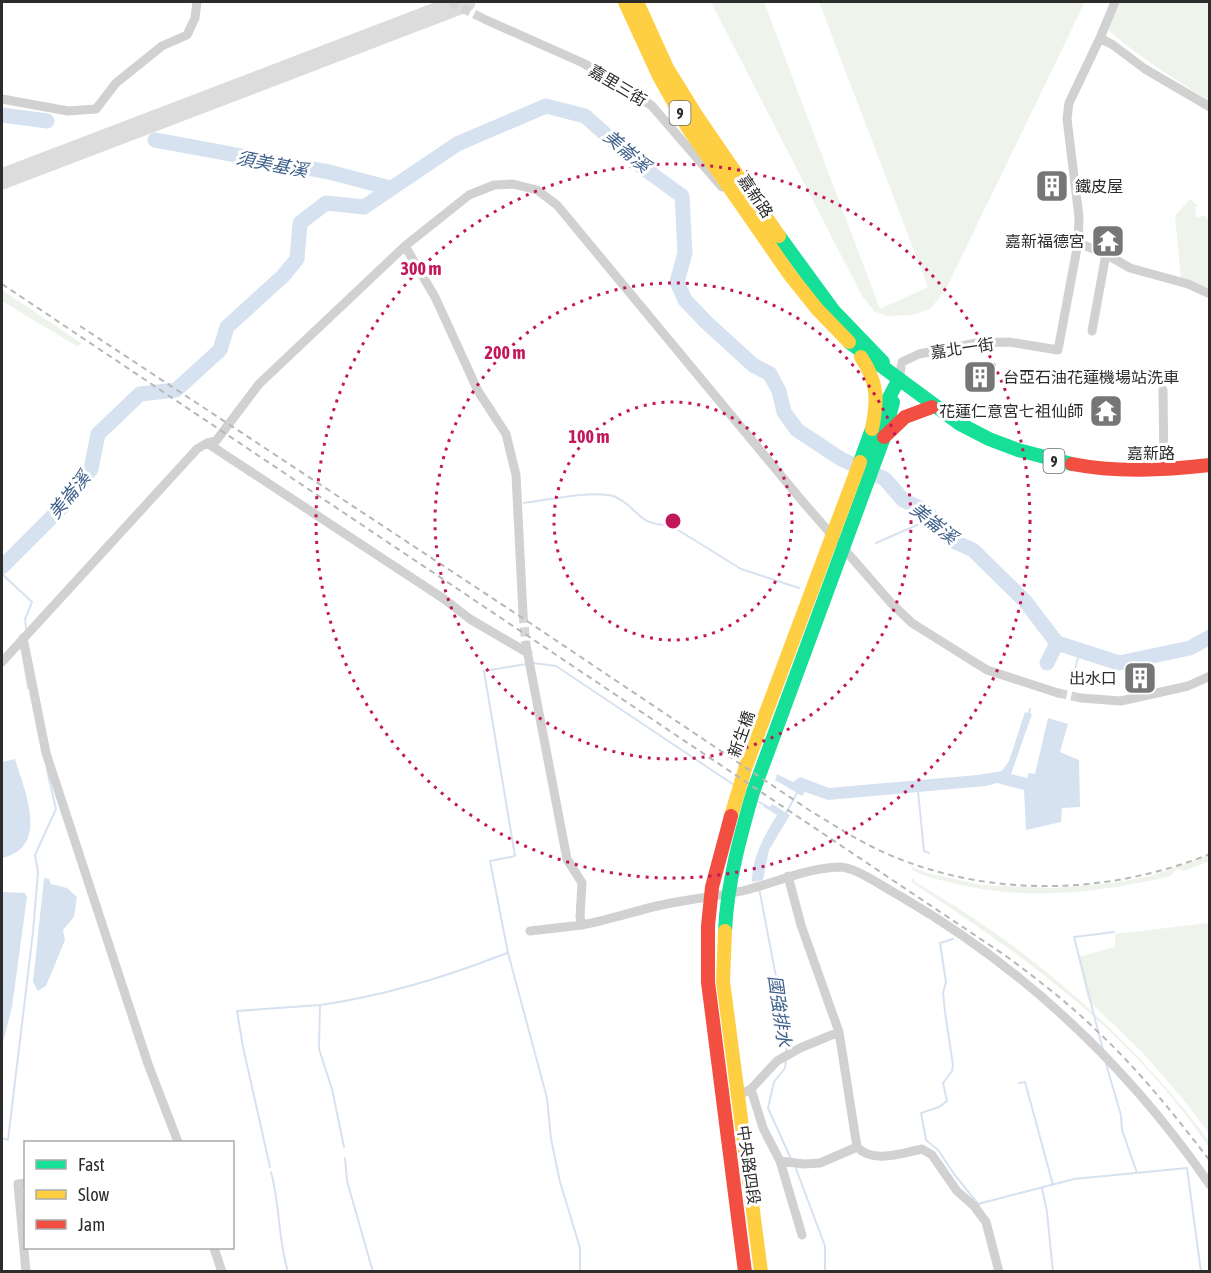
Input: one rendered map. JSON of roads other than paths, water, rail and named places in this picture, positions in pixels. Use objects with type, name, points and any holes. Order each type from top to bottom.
[{"type":"street","points":[[2,99],[68,111],[96,109],[116,83],[162,46],[187,35],[195,18],[197,2]]},
{"type":"street","name":"嘉新路","points":[[625,2],[656,71],[683,120],[748,216],[831,325],[858,352],[899,379]]},
{"type":"street","name":"嘉新路","points":[[637,2],[668,68],[696,116],[737,173],[760,211],[834,310],[915,393],[933,407],[981,436],[1023,453],[1060,462],[1121,470],[1164,471],[1209,465]]},
{"type":"street","points":[[1115,2],[1069,103],[1071,158],[1079,218],[1077,243],[1106,254],[1130,268],[1188,284],[1209,294]]},
{"type":"street","name":"嘉里三街","points":[[484,19],[583,63],[652,106],[748,216]]},
{"type":"street","points":[[1100,38],[1209,107]]},
{"type":"street","points":[[2,662],[197,448],[216,441],[259,384],[405,246],[469,195],[485,187],[513,184],[529,187],[544,194],[557,205],[803,502],[892,604],[912,623],[987,670],[1058,693]]},
{"type":"street","name":"嘉北一街","points":[[899,379],[902,363],[919,354],[977,343],[1009,342],[1058,350],[1077,243]]},
{"type":"street","points":[[405,246],[435,297],[478,391],[506,434],[516,475],[523,614]]},
{"type":"street","points":[[1092,331],[1106,254]]},
{"type":"street","points":[[858,352],[871,372],[876,386],[878,433]]},
{"type":"street","points":[[878,433],[899,379]]},
{"type":"street","points":[[1163,390],[1164,471]]},
{"type":"street","points":[[878,433],[907,414],[933,407]]},
{"type":"street","name":"新生橋","points":[[718,1064],[708,982],[708,926],[712,887],[723,841],[746,766],[878,433]]},
{"type":"street","name":"新生橋","points":[[734,1064],[723,981],[726,915],[739,842],[753,792],[878,433]]},
{"type":"street","points":[[207,443],[528,656],[567,859],[582,883],[580,917],[582,925]]},
{"type":"street","points":[[23,638],[46,753],[148,1064],[177,1141]]},
{"type":"street","points":[[1081,698],[1121,701],[1188,686],[1209,676]]},
{"type":"street","points":[[530,931],[582,925],[658,906],[745,890],[788,876],[841,867],[858,873],[913,904],[999,961],[1044,997],[1151,1106],[1184,1147],[1209,1185]]},
{"type":"street","points":[[788,876],[803,933],[839,1032],[856,1147],[871,1156],[895,1155],[922,1149],[932,1155],[957,1191],[974,1206],[986,1222],[999,1272]]},
{"type":"street","points":[[737,1096],[751,1089],[777,1060],[839,1032]]},
{"type":"street","name":"中央路四段","points":[[718,1064],[745,1272]]},
{"type":"street","name":"中央路四段","points":[[734,1064],[762,1272]]},
{"type":"street","points":[[751,1089],[763,1128],[780,1161],[802,1236]]},
{"type":"street","points":[[780,1161],[820,1163],[856,1147]]},
{"type":"street","points":[[24,1183],[18,1184],[26,1272]]},
{"type":"street","points":[[214,1249],[222,1272]]},
{"type":"water","points":[[1025,712],[1032,714],[1011,774],[1027,778],[1029,773],[1035,774],[1048,718],[1068,724],[1060,752],[1079,760],[1080,807],[1062,808],[1061,822],[1026,830],[1024,790],[997,783],[986,786],[828,800],[805,792],[802,796],[775,780],[777,774],[793,782],[800,777],[829,788],[1002,771],[1009,761]]},
{"type":"water","points":[[15,759],[28,802],[30,831],[26,843],[17,852],[2,858],[2,762]]},
{"type":"water","points":[[765,804],[770,807],[772,804],[790,815],[769,850],[763,880],[752,882],[756,855],[777,815],[764,807]]},
{"type":"water","points":[[44,878],[49,879],[51,884],[67,888],[77,897],[74,917],[63,930],[65,940],[46,986],[38,991],[33,982]]},
{"type":"water","points":[[3,892],[25,893],[27,897],[12,1007],[2,1046]]},
{"type":"waterway","name":"美崙溪","points":[[2,567],[64,505],[91,469],[98,434],[140,394],[176,390],[220,350],[227,327],[283,276],[297,259],[300,223],[326,203],[364,207],[457,144],[546,106],[585,116],[642,167],[682,196],[685,253],[677,282],[685,300],[753,365],[770,374],[779,391],[784,412],[797,430],[841,459],[885,479],[903,500],[920,508],[933,518],[953,541],[973,550],[1025,601],[1057,643],[1119,663],[1190,648],[1210,637]]},
{"type":"waterway","name":"須美基溪","points":[[2,115],[47,121]]},
{"type":"waterway","name":"須美基溪","points":[[155,140],[329,172],[390,188]]},
{"type":"waterway","points":[[524,503],[593,494],[613,496],[628,504],[643,519],[670,525],[741,569],[799,588]]},
{"type":"waterway","points":[[876,543],[933,518]]},
{"type":"waterway","points":[[2,574],[32,602],[25,619],[26,628]]},
{"type":"waterway","name":"國強排水","points":[[1047,663],[1057,643]]},
{"type":"waterway","points":[[22,650],[28,688]]},
{"type":"waterway","points":[[1072,681],[1080,650]]},
{"type":"waterway","points":[[1146,670],[1158,654]]},
{"type":"waterway","points":[[533,663],[556,666],[734,785]]},
{"type":"waterway","points":[[527,664],[484,671],[515,856],[490,861],[508,953],[547,1098],[551,1139],[560,1182],[580,1248],[580,1272]]},
{"type":"waterway","name":"國強排水","points":[[1028,716],[1030,709]]},
{"type":"waterway","points":[[2,1138],[8,1140],[33,932],[38,872],[35,855],[56,809],[47,770]]},
{"type":"waterway","name":"國強排水","points":[[785,815],[798,791]]},
{"type":"waterway","points":[[918,791],[924,851],[929,853]]},
{"type":"waterway","points":[[756,800],[766,806]]},
{"type":"waterway","name":"國強排水","points":[[759,888],[787,1034],[786,1051]]},
{"type":"waterway","points":[[1103,1050],[1074,937],[1114,932]]},
{"type":"waterway","points":[[953,939],[940,943],[946,982],[943,993],[945,1012],[953,1065],[952,1071],[943,1083],[947,1101],[939,1107],[921,1113],[926,1140],[938,1150],[979,1205]]},
{"type":"waterway","points":[[344,1147],[332,1089],[319,1049],[320,1005],[415,985],[507,953]]},
{"type":"waterway","points":[[270,1167],[237,1011],[320,1005]]},
{"type":"waterway","name":"國強排水","points":[[786,1060],[785,1068],[774,1082],[768,1108],[792,1161]]},
{"type":"waterway","points":[[1106,1064],[1121,1115],[1122,1130],[1137,1173]]},
{"type":"waterway","points":[[1019,1083],[1025,1082],[1053,1185]]},
{"type":"waterway","points":[[345,1158],[347,1181],[373,1272]]},
{"type":"waterway","name":"國強排水","points":[[795,1166],[825,1246],[825,1272]]},
{"type":"waterway","points":[[978,1204],[1074,1179],[1187,1168],[1201,1272]]},
{"type":"waterway","points":[[271,1172],[288,1272]]},
{"type":"waterway","points":[[1042,1188],[1047,1212],[1053,1272]]},
{"type":"tunnel","points":[[450,2],[484,19]]},
{"type":"tunnel","points":[[523,614],[526,645]]},
{"type":"tunnel","points":[[1058,693],[1081,698]]},
{"type":"railway","points":[[2,284],[1006,956],[1063,1000],[1111,1044],[1155,1092],[1210,1161]]},
{"type":"railway","points":[[80,326],[809,810],[885,853],[935,871],[974,880],[1014,885],[1054,886],[1133,877],[1210,854]]},
{"type":"place","name":"鐵皮屋","points":[[1052,186]]},
{"type":"place","name":"嘉新福德宮","points":[[1108,241]]},
{"type":"place","name":"台亞石油花蓮機場站洗車","points":[[980,377]]},
{"type":"place","name":"花蓮仁意宮七祖仙師","points":[[1106,411]]},
{"type":"place","name":"出水口","points":[[1140,678]]}]
